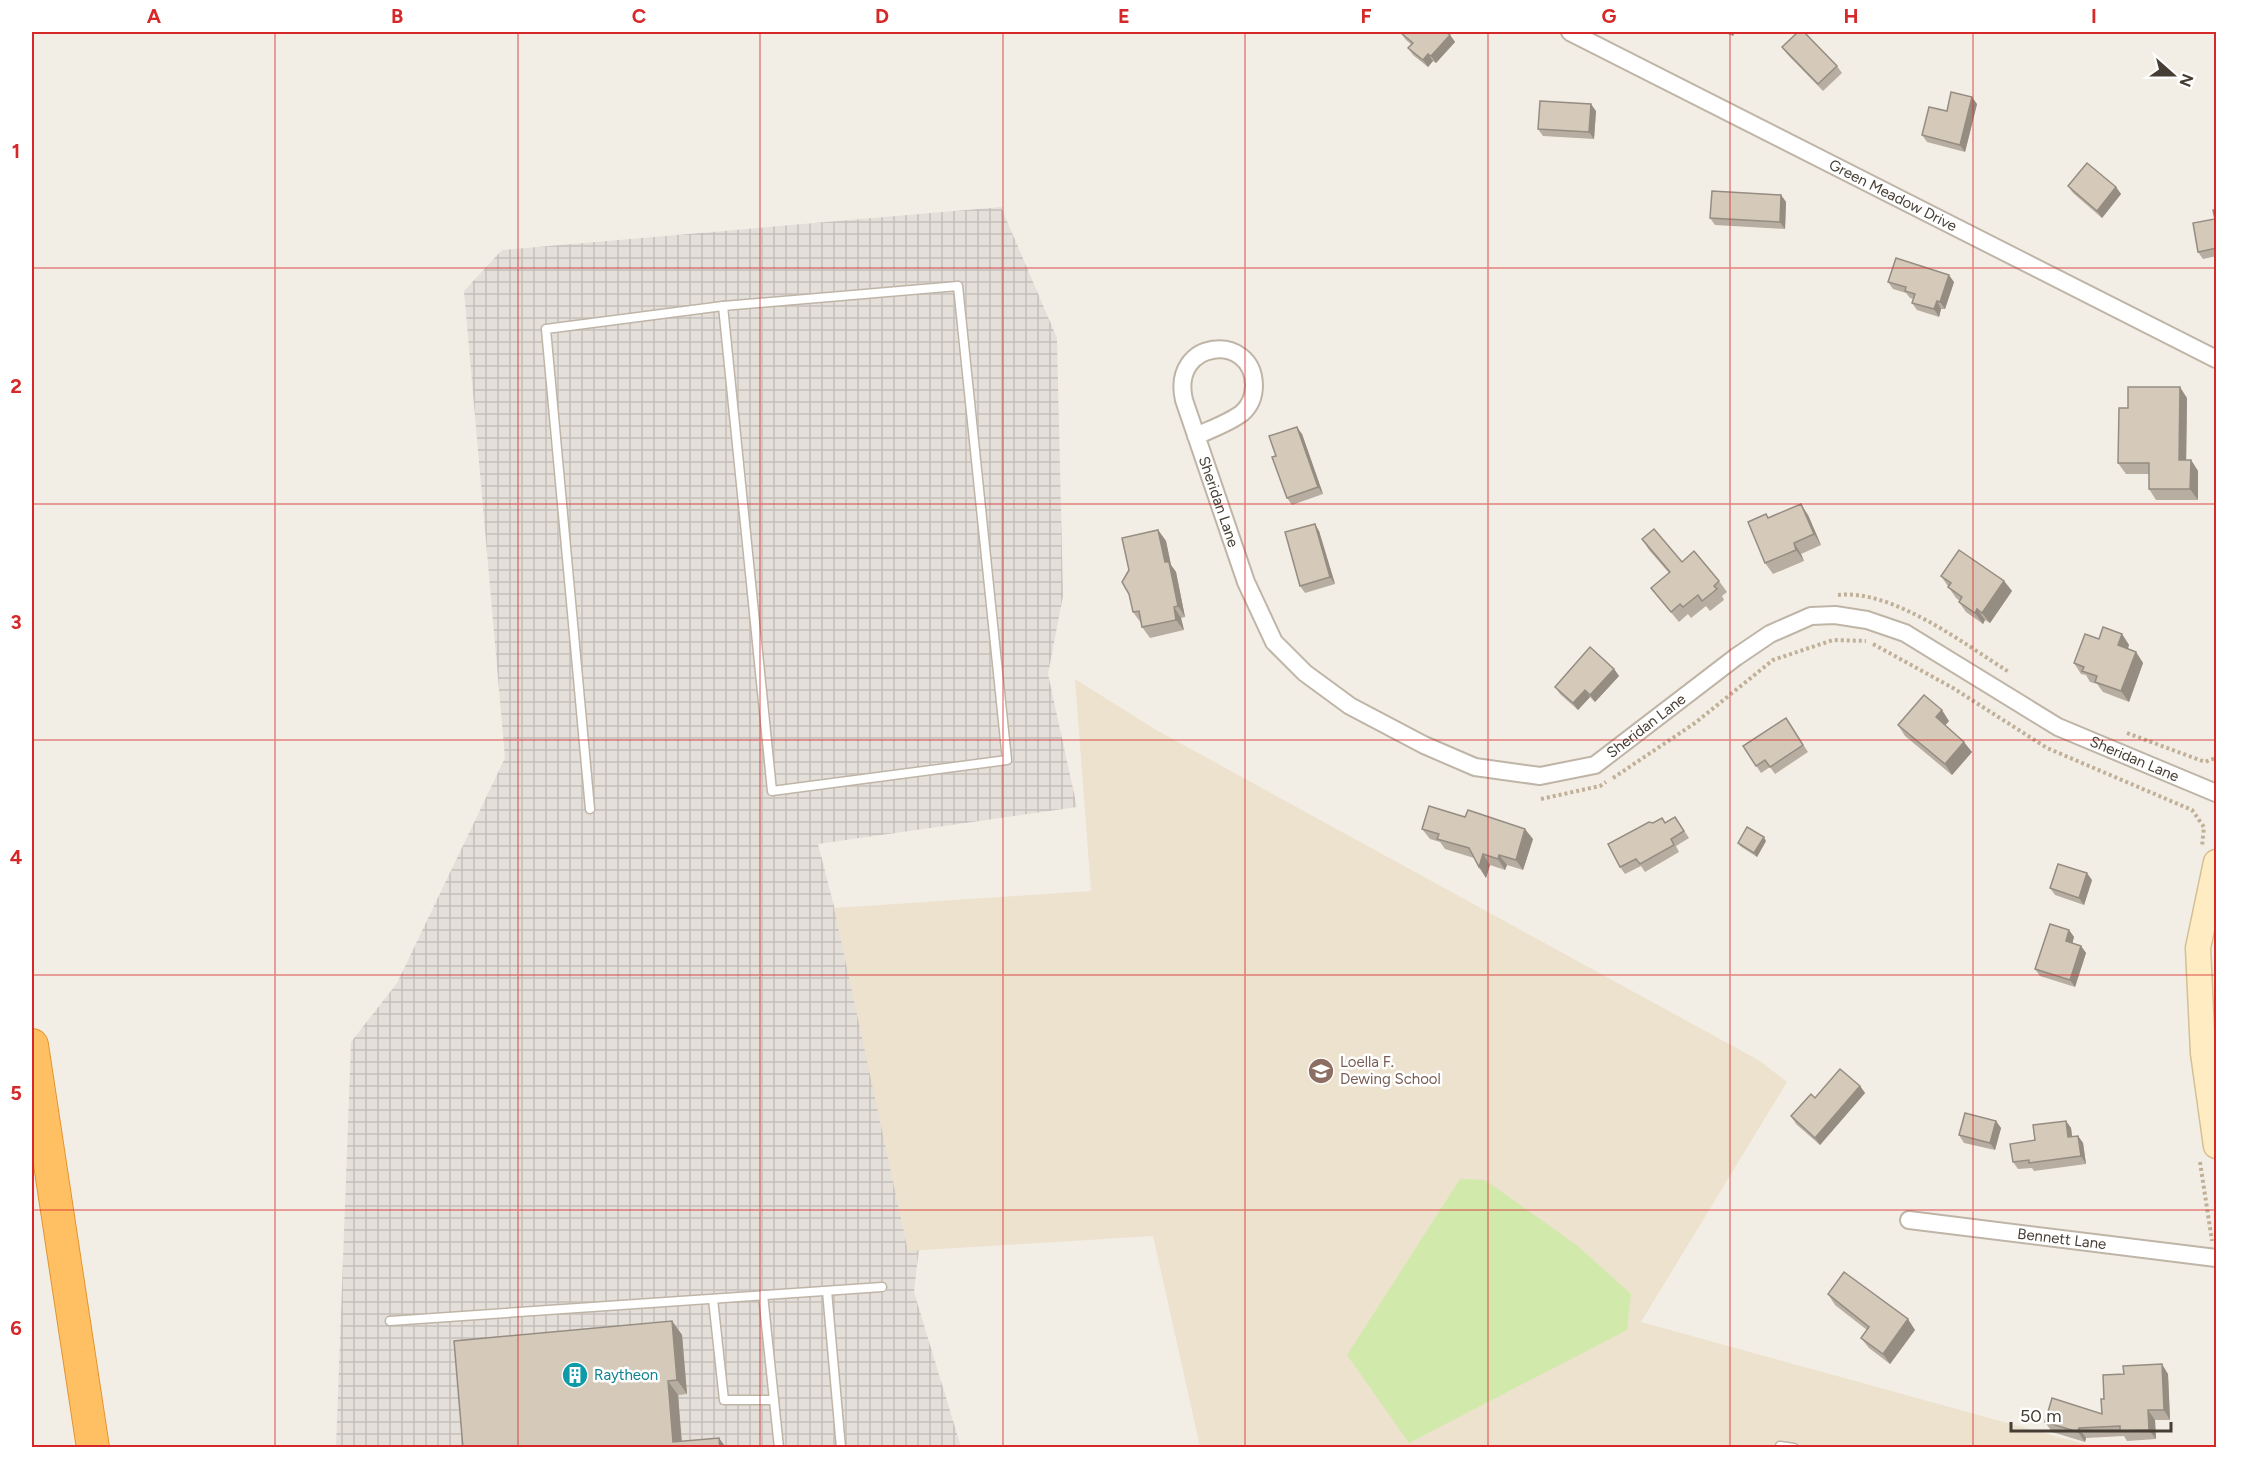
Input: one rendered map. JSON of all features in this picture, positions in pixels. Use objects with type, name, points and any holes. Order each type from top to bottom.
[{"type":"highway","points":[[32,1045],[93,1448]]},
{"type":"main road","points":[[2208,858],[2198,948],[2208,1151]]},
{"type":"street","name":"Green Meadow Drive","points":[[1570,32],[2217,359]]},
{"type":"street","name":"Sheridan Lane","points":[[1196,435],[1234,418],[1251,402],[1254,390],[1252,372],[1241,357],[1231,351],[1219,348],[1207,350],[1196,356],[1187,365],[1181,388],[1184,400],[1246,582],[1274,642],[1305,673],[1350,706],[1425,745],[1475,767],[1540,776],[1595,765],[1736,657],[1770,634],[1811,616],[1835,615],[1867,620],[1905,633],[2058,727],[2217,793]]},
{"type":"street","name":"Bennett Lane","points":[[1909,1220],[2215,1258]]},
{"type":"lane","points":[[590,809],[546,329],[723,306],[958,286],[1007,760],[772,791],[723,306]]},
{"type":"lane","points":[[390,1322],[882,1287]]},
{"type":"lane","points":[[827,1291],[841,1448]]},
{"type":"lane","points":[[764,1295],[779,1448]]},
{"type":"lane","points":[[713,1299],[724,1400],[774,1400]]},
{"type":"lane","points":[[1780,1446],[1794,1448]]},
{"type":"path","points":[[1828,596],[1848,594],[1899,605],[2016,677]]},
{"type":"path","points":[[1541,799],[1600,786],[1695,723],[1773,660],[1833,640],[1869,641],[1953,688],[2047,748],[2192,810],[2204,827],[2208,858]]},
{"type":"path","points":[[2119,730],[2205,762],[2217,758]]},
{"type":"path","points":[[2208,1151],[2215,1258]]},
{"type":"shaded area","points":[[1001,207],[1057,338],[1063,596],[1048,674],[1077,807],[818,844],[920,1240],[914,1292],[961,1447],[336,1448],[351,1042],[397,983],[505,758],[464,291],[502,250]]},
{"type":"shaded area","name":"Loella F. Dewing School","points":[[1075,679],[1158,731],[1760,1061],[1787,1082],[1641,1322],[2095,1447],[1200,1447],[1153,1236],[908,1251],[834,908],[1091,891]]},
{"type":"green space","points":[[1460,1179],[1485,1180],[1579,1247],[1631,1294],[1627,1330],[1409,1443],[1347,1355]]},
{"type":"building","points":[[1402,32],[1446,32],[1450,35],[1431,56],[1428,54],[1423,60],[1408,48],[1413,43]]},
{"type":"building","points":[[1798,32],[1804,32],[1837,66],[1818,84],[1782,47]]},
{"type":"building","points":[[1951,92],[1972,97],[1960,145],[1922,135],[1929,107],[1947,111]]},
{"type":"building","points":[[1540,101],[1591,104],[1589,132],[1538,129]]},
{"type":"building","points":[[2087,163],[2116,187],[2097,211],[2068,186]]},
{"type":"building","points":[[1712,191],[1781,195],[1780,222],[1710,218]]},
{"type":"building","points":[[2217,209],[2217,248],[2198,252],[2193,223],[2215,219],[2213,210]]},
{"type":"building","points":[[1896,258],[1949,275],[1940,302],[1937,301],[1934,309],[1912,303],[1915,294],[1905,291],[1906,287],[1888,282]]},
{"type":"building","points":[[2128,387],[2180,387],[2179,460],[2191,460],[2190,489],[2149,489],[2149,463],[2118,463],[2119,408],[2128,408]]},
{"type":"building","points":[[1297,427],[1318,487],[1287,498],[1272,457],[1276,456],[1269,436]]},
{"type":"building","points":[[1801,504],[1814,534],[1794,543],[1796,550],[1765,563],[1748,522],[1766,514],[1768,518]]},
{"type":"building","points":[[1315,524],[1330,577],[1300,586],[1285,532]]},
{"type":"building","points":[[1654,529],[1682,562],[1694,551],[1719,581],[1714,586],[1717,589],[1702,601],[1698,595],[1683,607],[1680,604],[1671,612],[1651,588],[1670,572],[1642,539]]},
{"type":"building","points":[[1158,530],[1165,562],[1169,562],[1178,606],[1174,607],[1176,620],[1142,627],[1139,611],[1133,612],[1129,594],[1122,582],[1129,570],[1122,538]]},
{"type":"building","points":[[1959,550],[2004,581],[1982,613],[1977,609],[1975,613],[1959,602],[1962,597],[1948,587],[1951,583],[1941,576]]},
{"type":"building","points":[[2103,627],[2122,634],[2118,645],[2136,652],[2121,691],[2095,682],[2097,676],[2082,671],[2084,667],[2074,663],[2085,634],[2099,639]]},
{"type":"building","points":[[1590,647],[1614,669],[1590,695],[1585,690],[1573,703],[1555,687]]},
{"type":"building","points":[[1924,695],[1942,710],[1936,717],[1964,742],[1945,764],[1898,725]]},
{"type":"building","points":[[1786,718],[1803,745],[1770,767],[1765,760],[1756,766],[1743,746]]},
{"type":"building","points":[[1429,806],[1465,817],[1468,810],[1525,829],[1516,860],[1499,855],[1498,859],[1483,854],[1479,867],[1469,848],[1437,839],[1439,834],[1422,829]]},
{"type":"building","points":[[1675,817],[1684,831],[1671,839],[1674,845],[1640,864],[1636,859],[1620,867],[1608,844],[1649,822],[1653,823],[1662,818],[1665,823]]},
{"type":"building","points":[[1747,827],[1764,837],[1754,853],[1738,843]]},
{"type":"building","points":[[2058,864],[2087,873],[2079,898],[2050,888]]},
{"type":"building","points":[[2050,924],[2069,930],[2066,941],[2081,946],[2070,980],[2035,969]]},
{"type":"building","points":[[1840,1069],[1860,1086],[1815,1138],[1791,1116],[1811,1094],[1815,1098]]},
{"type":"building","points":[[1965,1113],[1996,1121],[1990,1143],[1959,1135]]},
{"type":"building","points":[[2066,1121],[2068,1137],[2078,1136],[2081,1156],[2029,1163],[2029,1160],[2013,1162],[2010,1144],[2035,1140],[2033,1125]]},
{"type":"building","points":[[1844,1272],[1908,1319],[1883,1354],[1861,1338],[1869,1327],[1828,1294]]},
{"type":"building","name":"Raytheon","points":[[672,1321],[677,1380],[668,1381],[673,1442],[719,1438],[720,1448],[463,1448],[454,1341]]},
{"type":"building","points":[[2162,1364],[2164,1410],[2148,1410],[2149,1430],[2120,1431],[2120,1426],[2079,1428],[2078,1432],[2045,1422],[2052,1398],[2102,1414],[2103,1375],[2124,1374],[2123,1366]]},
{"type":"place","name":"Loella F. Dewing School","points":[[1321,1071]]},
{"type":"place","name":"Raytheon","points":[[575,1375]]}]
